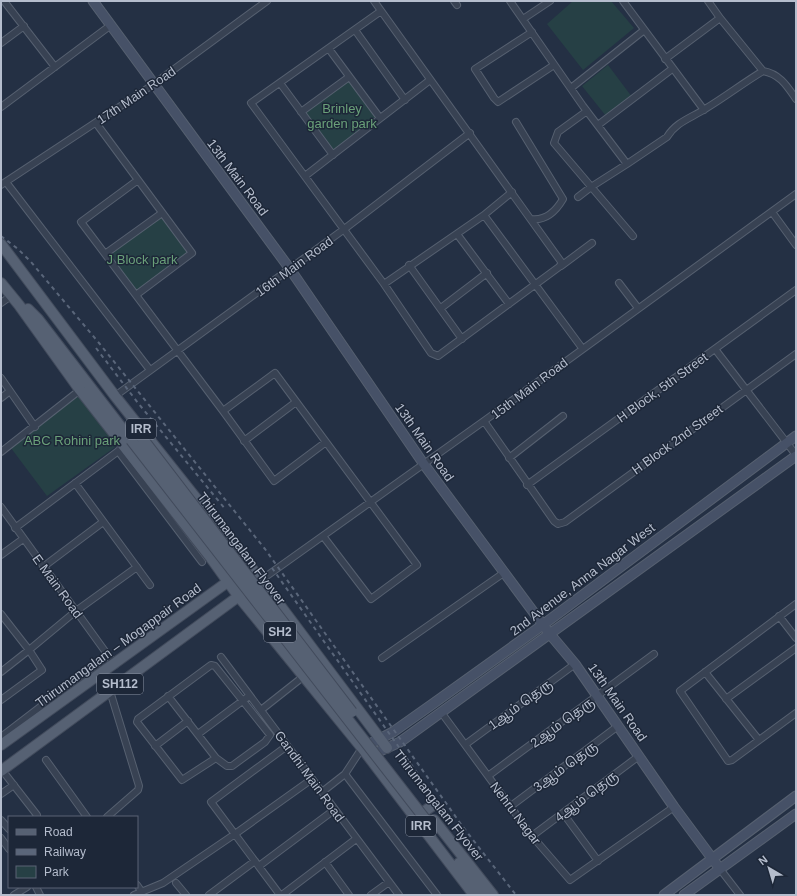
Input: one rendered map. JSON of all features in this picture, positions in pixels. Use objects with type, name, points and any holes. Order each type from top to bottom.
[{"type":"main road","name":"SH2","points":[[1,244],[35,290]]},
{"type":"main road","name":"SH2","points":[[1,283],[19,305]]},
{"type":"main road","name":"IRR","points":[[35,290],[115,396],[261,580],[387,748]]},
{"type":"main road","name":"Thirumangalam Flyover","points":[[35,290],[41,306],[128,443]]},
{"type":"main road","name":"IRR","points":[[19,305],[80,390],[128,443],[228,582],[362,748],[474,895]]},
{"type":"main road","name":"Thirumangalam Flyover","points":[[19,305],[31,310],[128,443],[432,822],[493,895]]},
{"type":"main road","points":[[195,537],[215,522]]},
{"type":"main road","name":"Thirumangalam – Mogappair Road","points":[[1,745],[115,665],[178,616],[250,566]]},
{"type":"main road","name":"SH112","points":[[1,770],[261,580]]},
{"type":"main road","points":[[415,818],[432,806]]},
{"type":"main road","name":"Thirumangalam Flyover","points":[[432,822],[483,895]]},
{"type":"street","points":[[2,1],[24,26],[54,67]]},
{"type":"street","name":"13th Main Road","points":[[93,1],[290,269],[423,463],[544,624],[549,633],[575,664],[674,807],[740,895]]},
{"type":"street","name":"17th Main Road","points":[[3,183],[154,84],[267,1]]},
{"type":"street","points":[[374,1],[532,219],[560,259],[561,266]]},
{"type":"street","points":[[510,1],[570,88],[627,164]]},
{"type":"street","points":[[522,19],[550,1]]},
{"type":"street","points":[[623,1],[665,60],[704,110]]},
{"type":"street","points":[[708,1],[763,71],[773,73],[784,82],[796,99]]},
{"type":"street","points":[[381,12],[251,104],[384,284],[433,354],[440,355],[592,243]]},
{"type":"street","points":[[665,60],[720,18]]},
{"type":"street","points":[[1,107],[111,25]]},
{"type":"street","points":[[1,43],[24,26]]},
{"type":"street","points":[[355,30],[405,100]]},
{"type":"street","points":[[570,88],[644,31]]},
{"type":"street","points":[[532,32],[475,69],[494,98],[498,102],[554,65]]},
{"type":"street","points":[[328,49],[380,118]]},
{"type":"street","points":[[598,125],[672,69]]},
{"type":"street","points":[[578,197],[667,136],[671,130],[684,120],[704,110],[763,71]]},
{"type":"street","points":[[301,112],[349,77]]},
{"type":"street","points":[[304,176],[430,80]]},
{"type":"street","points":[[280,83],[333,155]]},
{"type":"street","points":[[587,111],[558,132],[554,143],[633,236]]},
{"type":"street","points":[[516,122],[563,199],[556,211],[539,220],[532,219]]},
{"type":"street","points":[[96,123],[192,253],[136,295]]},
{"type":"street","name":"16th Main Road","points":[[115,396],[343,230],[470,134]]},
{"type":"street","points":[[138,180],[81,222],[178,350],[274,481],[326,442]]},
{"type":"street","points":[[3,183],[150,370]]},
{"type":"street","points":[[384,284],[484,215],[512,192]]},
{"type":"street","name":"15th Main Road","points":[[261,580],[423,463],[484,421],[582,348],[796,194]]},
{"type":"street","points":[[772,212],[796,245]]},
{"type":"street","points":[[105,254],[162,213]]},
{"type":"street","points":[[484,215],[582,348]]},
{"type":"street","points":[[457,234],[509,304]]},
{"type":"street","points":[[410,265],[462,339]]},
{"type":"street","points":[[441,308],[487,274]]},
{"type":"street","points":[[619,283],[638,308]]},
{"type":"street","name":"H Block, 5th Street","points":[[527,485],[796,290]]},
{"type":"street","points":[[1,303],[11,296]]},
{"type":"street","points":[[715,349],[796,455]]},
{"type":"street","name":"H Block 2nd Street","points":[[527,485],[554,521],[558,524],[564,522],[796,354]]},
{"type":"street","points":[[223,411],[275,373],[417,565],[371,599],[323,536]]},
{"type":"street","points":[[1,378],[35,427]]},
{"type":"street","points":[[1,452],[35,427],[80,390]]},
{"type":"street","points":[[1,398],[10,391]]},
{"type":"street","points":[[244,441],[296,402]]},
{"type":"street","points":[[510,458],[563,416]]},
{"type":"street","points":[[484,421],[527,485]]},
{"type":"street","name":"2nd Avenue, Anna Nagar West","points":[[362,748],[393,732],[544,624],[796,436]]},
{"type":"street","points":[[15,528],[128,443],[202,562]]},
{"type":"street","name":"2nd Avenue, Anna Nagar West","points":[[369,757],[400,742],[796,455]]},
{"type":"street","points":[[75,483],[150,585]]},
{"type":"street","name":"E Main Road","points":[[1,507],[115,665]]},
{"type":"street","points":[[1,521],[7,516]]},
{"type":"street","points":[[43,566],[103,522]]},
{"type":"street","points":[[1,555],[23,539]]},
{"type":"street","points":[[1,662],[3,670],[76,611],[137,567]]},
{"type":"street","points":[[382,658],[505,572]]},
{"type":"street","points":[[796,604],[680,691],[729,761],[796,713]]},
{"type":"street","points":[[1,614],[29,650],[42,670],[1,700]]},
{"type":"street","points":[[779,616],[796,638]]},
{"type":"street","points":[[726,699],[796,648]]},
{"type":"street","name":"2ஆம் தெரு","points":[[488,776],[654,654]]},
{"type":"street","points":[[1,737],[108,655]]},
{"type":"street","name":"Gandhi Main Road","points":[[221,657],[399,895]]},
{"type":"street","name":"1ஆம் தெரு","points":[[466,744],[575,664]]},
{"type":"street","points":[[168,696],[216,758],[227,766],[232,766],[269,738],[270,735],[215,666],[211,665],[168,696],[138,719],[137,722],[182,780],[216,758]]},
{"type":"street","points":[[705,672],[759,740]]},
{"type":"street","points":[[261,710],[304,676]]},
{"type":"street","points":[[108,816],[138,790],[139,786],[110,691]]},
{"type":"street","points":[[198,734],[249,696]]},
{"type":"street","name":"Nehru Nagar","points":[[441,712],[466,744],[532,836],[570,880],[598,861]]},
{"type":"street","points":[[155,746],[188,721]]},
{"type":"street","name":"3ஆம் தெரு","points":[[511,806],[618,726]]},
{"type":"street","points":[[287,746],[211,802],[281,895],[356,839]]},
{"type":"street","points":[[322,792],[346,774],[362,748]]},
{"type":"street","name":"4ஆம் தெரு","points":[[532,836],[639,756]]},
{"type":"street","points":[[354,763],[369,757]]},
{"type":"street","points":[[46,760],[86,816]]},
{"type":"street","points":[[1,770],[32,807],[37,814],[36,816]]},
{"type":"street","points":[[346,774],[437,895]]},
{"type":"street","points":[[134,895],[163,883],[236,834],[312,779]]},
{"type":"street","points":[[1,794],[14,785]]},
{"type":"street","points":[[664,895],[796,796]]},
{"type":"street","points":[[563,813],[598,861],[674,807]]},
{"type":"street","points":[[209,895],[334,810]]},
{"type":"street","points":[[684,895],[796,814]]},
{"type":"street","points":[[1,820],[6,828]]},
{"type":"street","points":[[1,838],[8,848]]},
{"type":"street","points":[[325,862],[349,895]]},
{"type":"street","points":[[371,895],[389,882]]},
{"type":"street","points":[[176,883],[186,895]]},
{"type":"street","points":[[138,886],[142,892]]},
{"type":"street","points":[[14,895],[25,888]]},
{"type":"green space","points":[[573,1],[611,1],[634,28],[583,70],[547,24]]},
{"type":"green space","points":[[608,65],[632,97],[606,116],[582,86]]},
{"type":"green space","name":"Brinley garden park","points":[[349,77],[380,118],[333,155],[301,112]]},
{"type":"green space","name":"J Block park","points":[[162,213],[192,253],[136,295],[105,254]]},
{"type":"green space","name":"ABC Rohini park","points":[[78,396],[118,445],[47,496],[11,448]]},
{"type":"railway","points":[[1,236],[18,249],[31,262],[99,343],[265,549],[463,827],[516,895]]},
{"type":"railway","points":[[96,348],[138,403],[226,510]]},
{"type":"railway","points":[[272,568],[420,777]]}]
